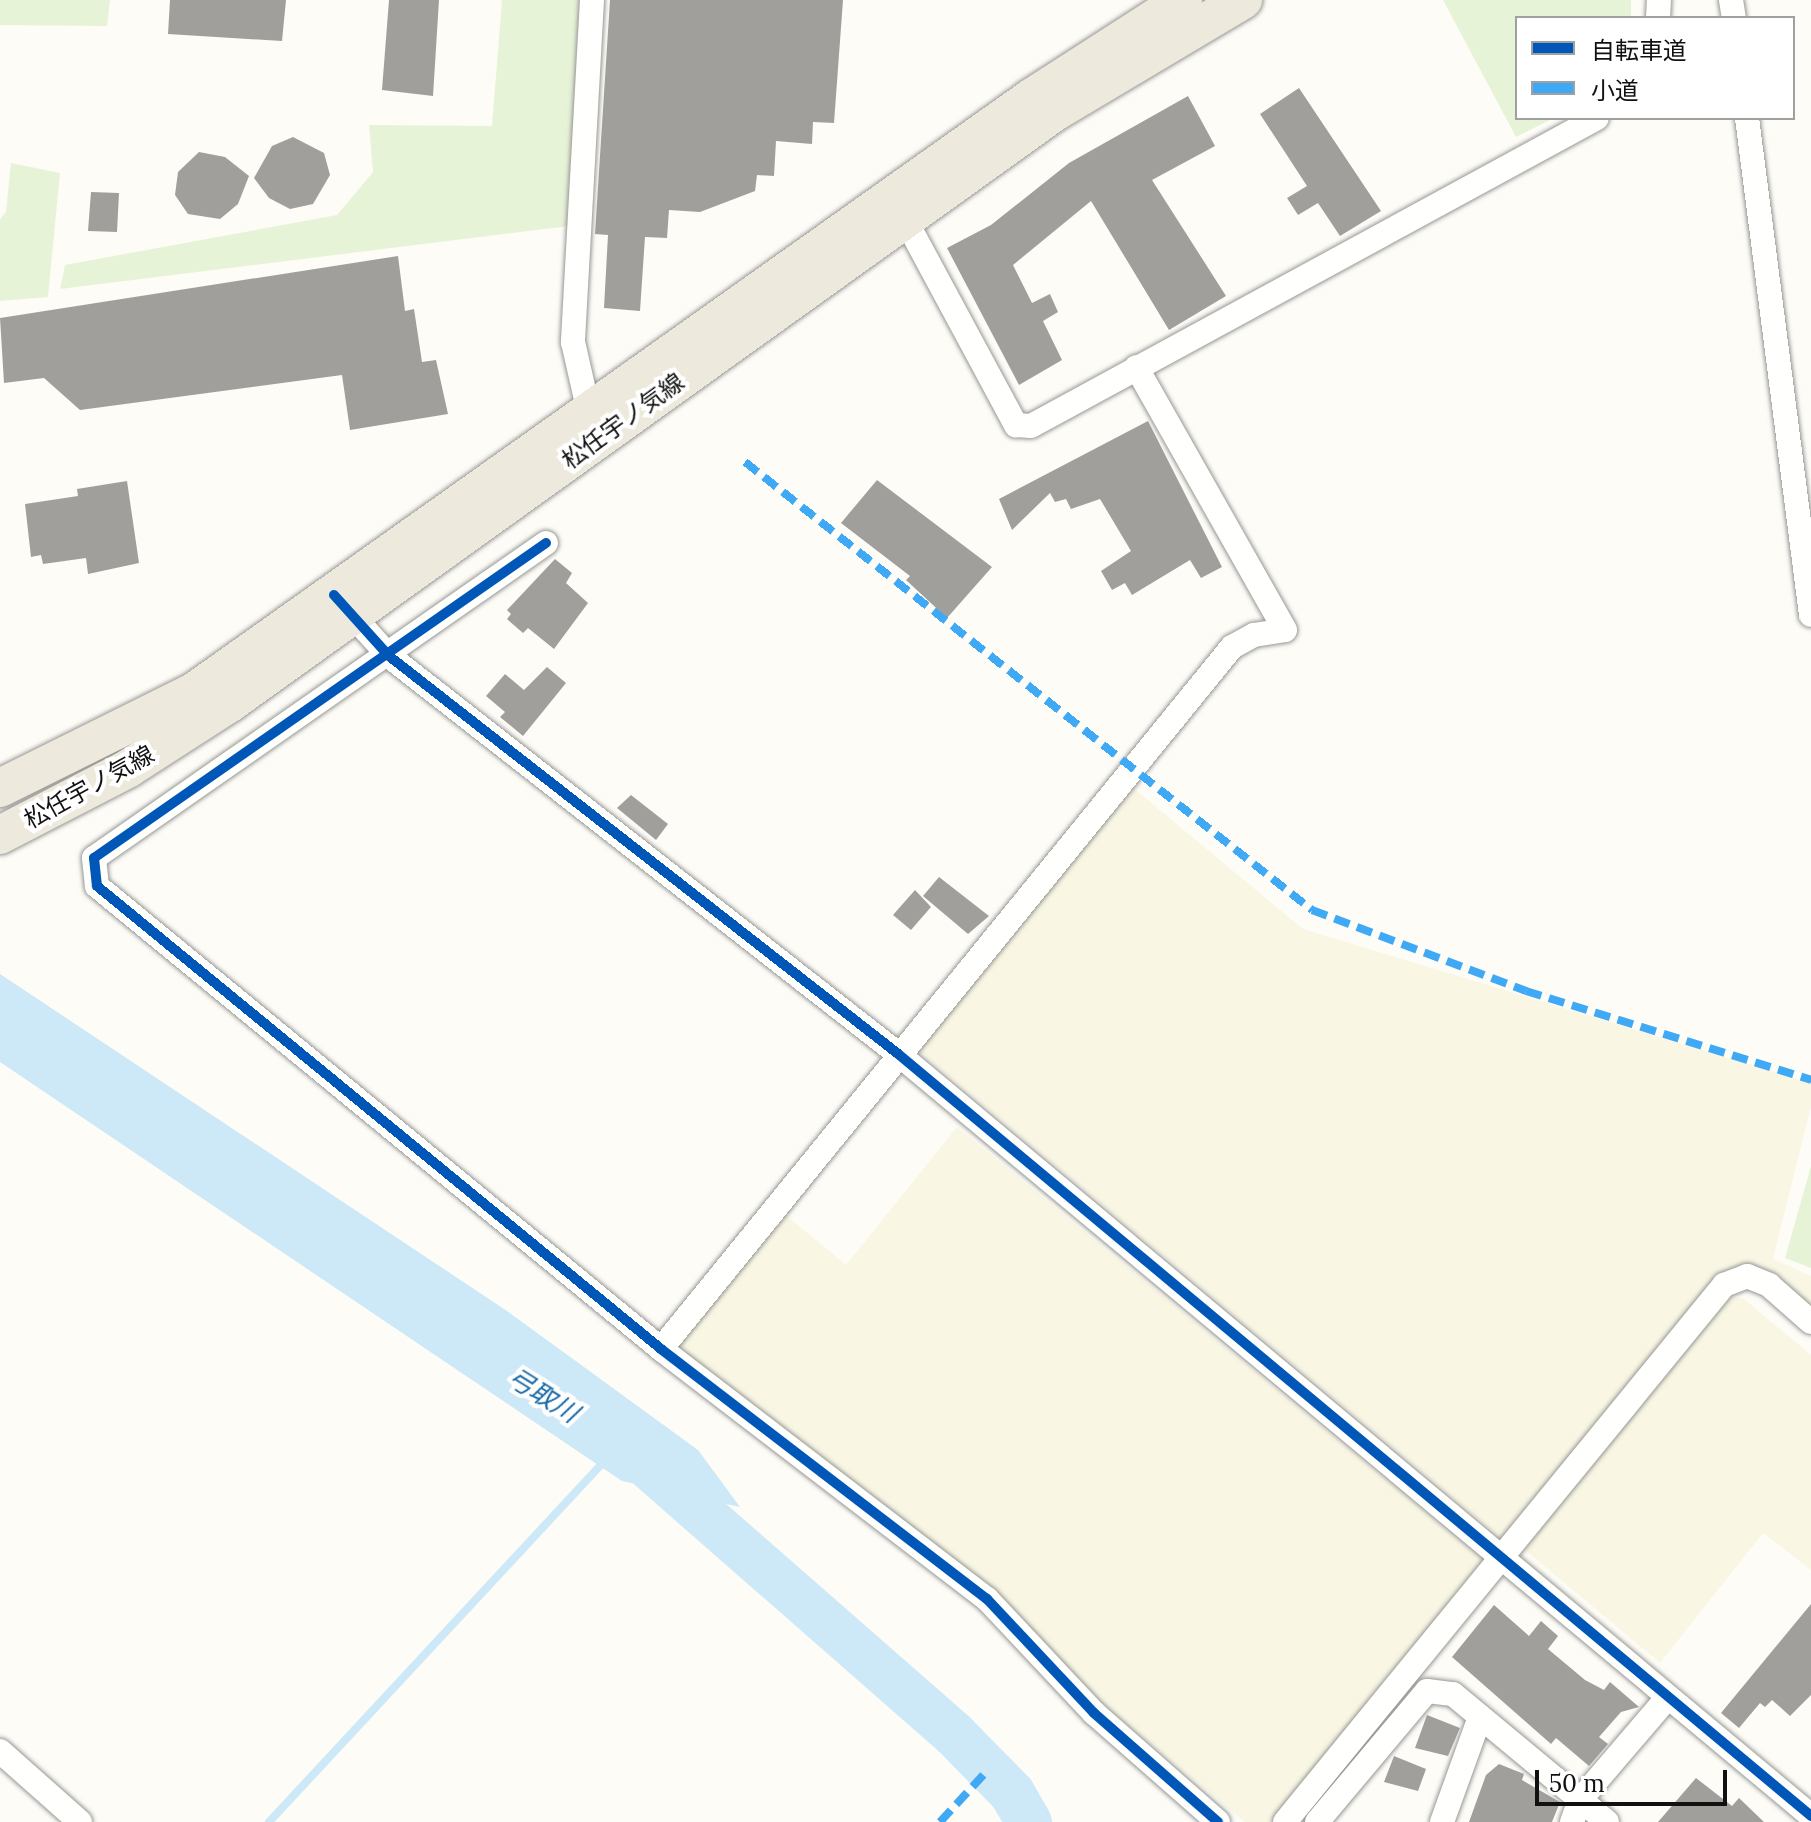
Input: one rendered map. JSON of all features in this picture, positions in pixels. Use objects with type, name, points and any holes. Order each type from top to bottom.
[{"type":"main road","name":"松任宇ノ気線","points":[[0,835],[129,768],[596,421],[899,208],[1123,35],[1183,0]]},
{"type":"main road","name":"松任宇ノ気線","points":[[899,208],[1243,0]]},
{"type":"main road","name":"松任宇ノ気線","points":[[0,788],[195,691],[344,606]]},
{"type":"street","points":[[592,0],[573,342],[596,421]]},
{"type":"street","points":[[899,208],[1016,425],[1031,426],[1593,120]]},
{"type":"street","points":[[1747,120],[1811,615]]},
{"type":"street","points":[[661,1349],[897,1053],[1232,647],[1254,635],[1285,630],[1136,367]]},
{"type":"street","points":[[546,543],[389,656],[94,858],[97,886],[661,1349],[987,1599],[1094,1713],[1218,1822]]},
{"type":"street","points":[[344,606],[389,656],[897,1053],[1811,1816]]},
{"type":"street","points":[[1285,1822],[1503,1562],[1724,1285],[1747,1276],[1769,1285],[1811,1322]]},
{"type":"street","points":[[1317,1822],[1427,1691],[1453,1694],[1576,1811],[1607,1822]]},
{"type":"street","points":[[1576,1811],[1667,1698]]},
{"type":"street","points":[[1442,1822],[1480,1717]]},
{"type":"street","points":[[0,1751],[80,1822]]},
{"type":"shaded area","points":[[1132,787],[1303,929],[1811,1083],[1811,1107],[1773,1259],[1811,1276],[1811,1310],[1722,1279],[1501,1538],[914,1047]]},
{"type":"shaded area","points":[[957,1127],[1484,1560],[1270,1822],[1245,1822],[672,1348],[781,1211],[846,1265]]},
{"type":"shaded area","points":[[1720,1297],[1743,1298],[1811,1355],[1811,1570],[1763,1533],[1660,1663],[1519,1545]]},
{"type":"green space","points":[[0,0],[110,0],[107,26],[0,25]]},
{"type":"green space","points":[[502,0],[579,0],[569,226],[60,289],[65,265],[337,215],[373,172],[369,125],[492,126]]},
{"type":"green space","points":[[1443,0],[1631,0],[1631,16],[1515,16],[1515,120],[1550,120],[1516,137]]},
{"type":"green space","points":[[11,163],[60,173],[48,297],[0,301],[0,219],[6,212]]},
{"type":"green space","points":[[1811,1166],[1811,1268],[1785,1258]]},
{"type":"water","points":[[0,974],[507,1311],[698,1450],[740,1507],[622,1481],[0,1062]]},
{"type":"building","points":[[170,0],[286,0],[282,41],[168,34]]},
{"type":"building","points":[[389,0],[439,0],[433,96],[382,90]]},
{"type":"building","points":[[610,0],[843,0],[834,123],[813,122],[812,144],[776,141],[774,176],[757,175],[755,191],[700,212],[669,210],[667,238],[645,237],[640,311],[604,308],[608,235],[595,234]]},
{"type":"building","points":[[1299,88],[1381,211],[1340,236],[1318,203],[1298,215],[1287,198],[1307,186],[1260,114]]},
{"type":"building","points":[[1188,96],[1215,146],[1152,180],[1226,296],[1169,330],[1091,201],[1013,265],[1032,303],[1050,294],[1058,312],[1043,321],[1062,360],[1019,385],[947,248],[991,225],[1069,163]]},
{"type":"building","points":[[293,137],[324,153],[330,175],[313,204],[290,209],[269,198],[254,178],[272,146]]},
{"type":"building","points":[[199,152],[225,157],[249,176],[238,204],[220,219],[188,214],[175,195],[178,172]]},
{"type":"building","points":[[91,192],[119,193],[117,232],[88,231]]},
{"type":"building","points":[[398,256],[405,311],[414,309],[422,362],[436,360],[448,414],[350,430],[342,375],[80,410],[44,378],[4,383],[0,318]]},
{"type":"building","points":[[1148,421],[1222,567],[1201,578],[1190,560],[1132,595],[1125,583],[1112,590],[1101,571],[1131,551],[1100,499],[1071,509],[1066,499],[1055,502],[1050,493],[1012,530],[999,499]]},
{"type":"building","points":[[877,480],[992,567],[947,618],[906,580],[910,576],[841,523]]},
{"type":"building","points":[[127,481],[139,563],[88,574],[86,558],[43,564],[41,555],[31,557],[25,504],[78,496],[77,489]]},
{"type":"building","points":[[555,559],[572,573],[566,583],[588,603],[554,649],[528,628],[523,633],[507,619],[511,614],[507,610]]},
{"type":"building","points":[[547,667],[566,683],[523,736],[500,717],[505,712],[486,696],[505,674],[524,690]]},
{"type":"building","points":[[631,795],[668,824],[656,840],[617,808]]},
{"type":"building","points":[[939,877],[989,916],[968,934],[923,896]]},
{"type":"building","points":[[915,890],[931,907],[911,930],[893,915]]},
{"type":"building","points":[[1811,1604],[1811,1695],[1790,1716],[1772,1700],[1765,1707],[1760,1703],[1739,1728],[1721,1713]]},
{"type":"building","points":[[1494,1605],[1529,1636],[1541,1621],[1558,1636],[1548,1649],[1585,1680],[1604,1690],[1610,1682],[1639,1707],[1621,1712],[1599,1737],[1608,1744],[1589,1766],[1556,1738],[1551,1744],[1452,1657]]},
{"type":"building","points":[[1427,1715],[1460,1728],[1448,1756],[1415,1748]]},
{"type":"building","points":[[1394,1756],[1426,1769],[1418,1791],[1384,1782]]},
{"type":"building","points":[[1499,1764],[1524,1774],[1522,1780],[1560,1802],[1552,1822],[1469,1822],[1486,1775]]},
{"type":"building","points":[[1696,1778],[1732,1806],[1739,1798],[1764,1822],[1658,1822]]},
{"type":"waterway","name":"弓取川","points":[[632,1452],[955,1735],[1012,1793],[1029,1822]]},
{"type":"waterway","points":[[269,1822],[606,1459]]},
{"type":"marked path","points":[[745,462],[1312,910],[1526,991],[1811,1080]]},
{"type":"marked path","points":[[940,1822],[986,1772]]},
{"type":"cycle path","points":[[546,543],[94,858],[97,886],[661,1349],[987,1599],[1094,1713],[1218,1822]]},
{"type":"cycle path","points":[[334,595],[389,656],[897,1053],[1811,1816]]}]
